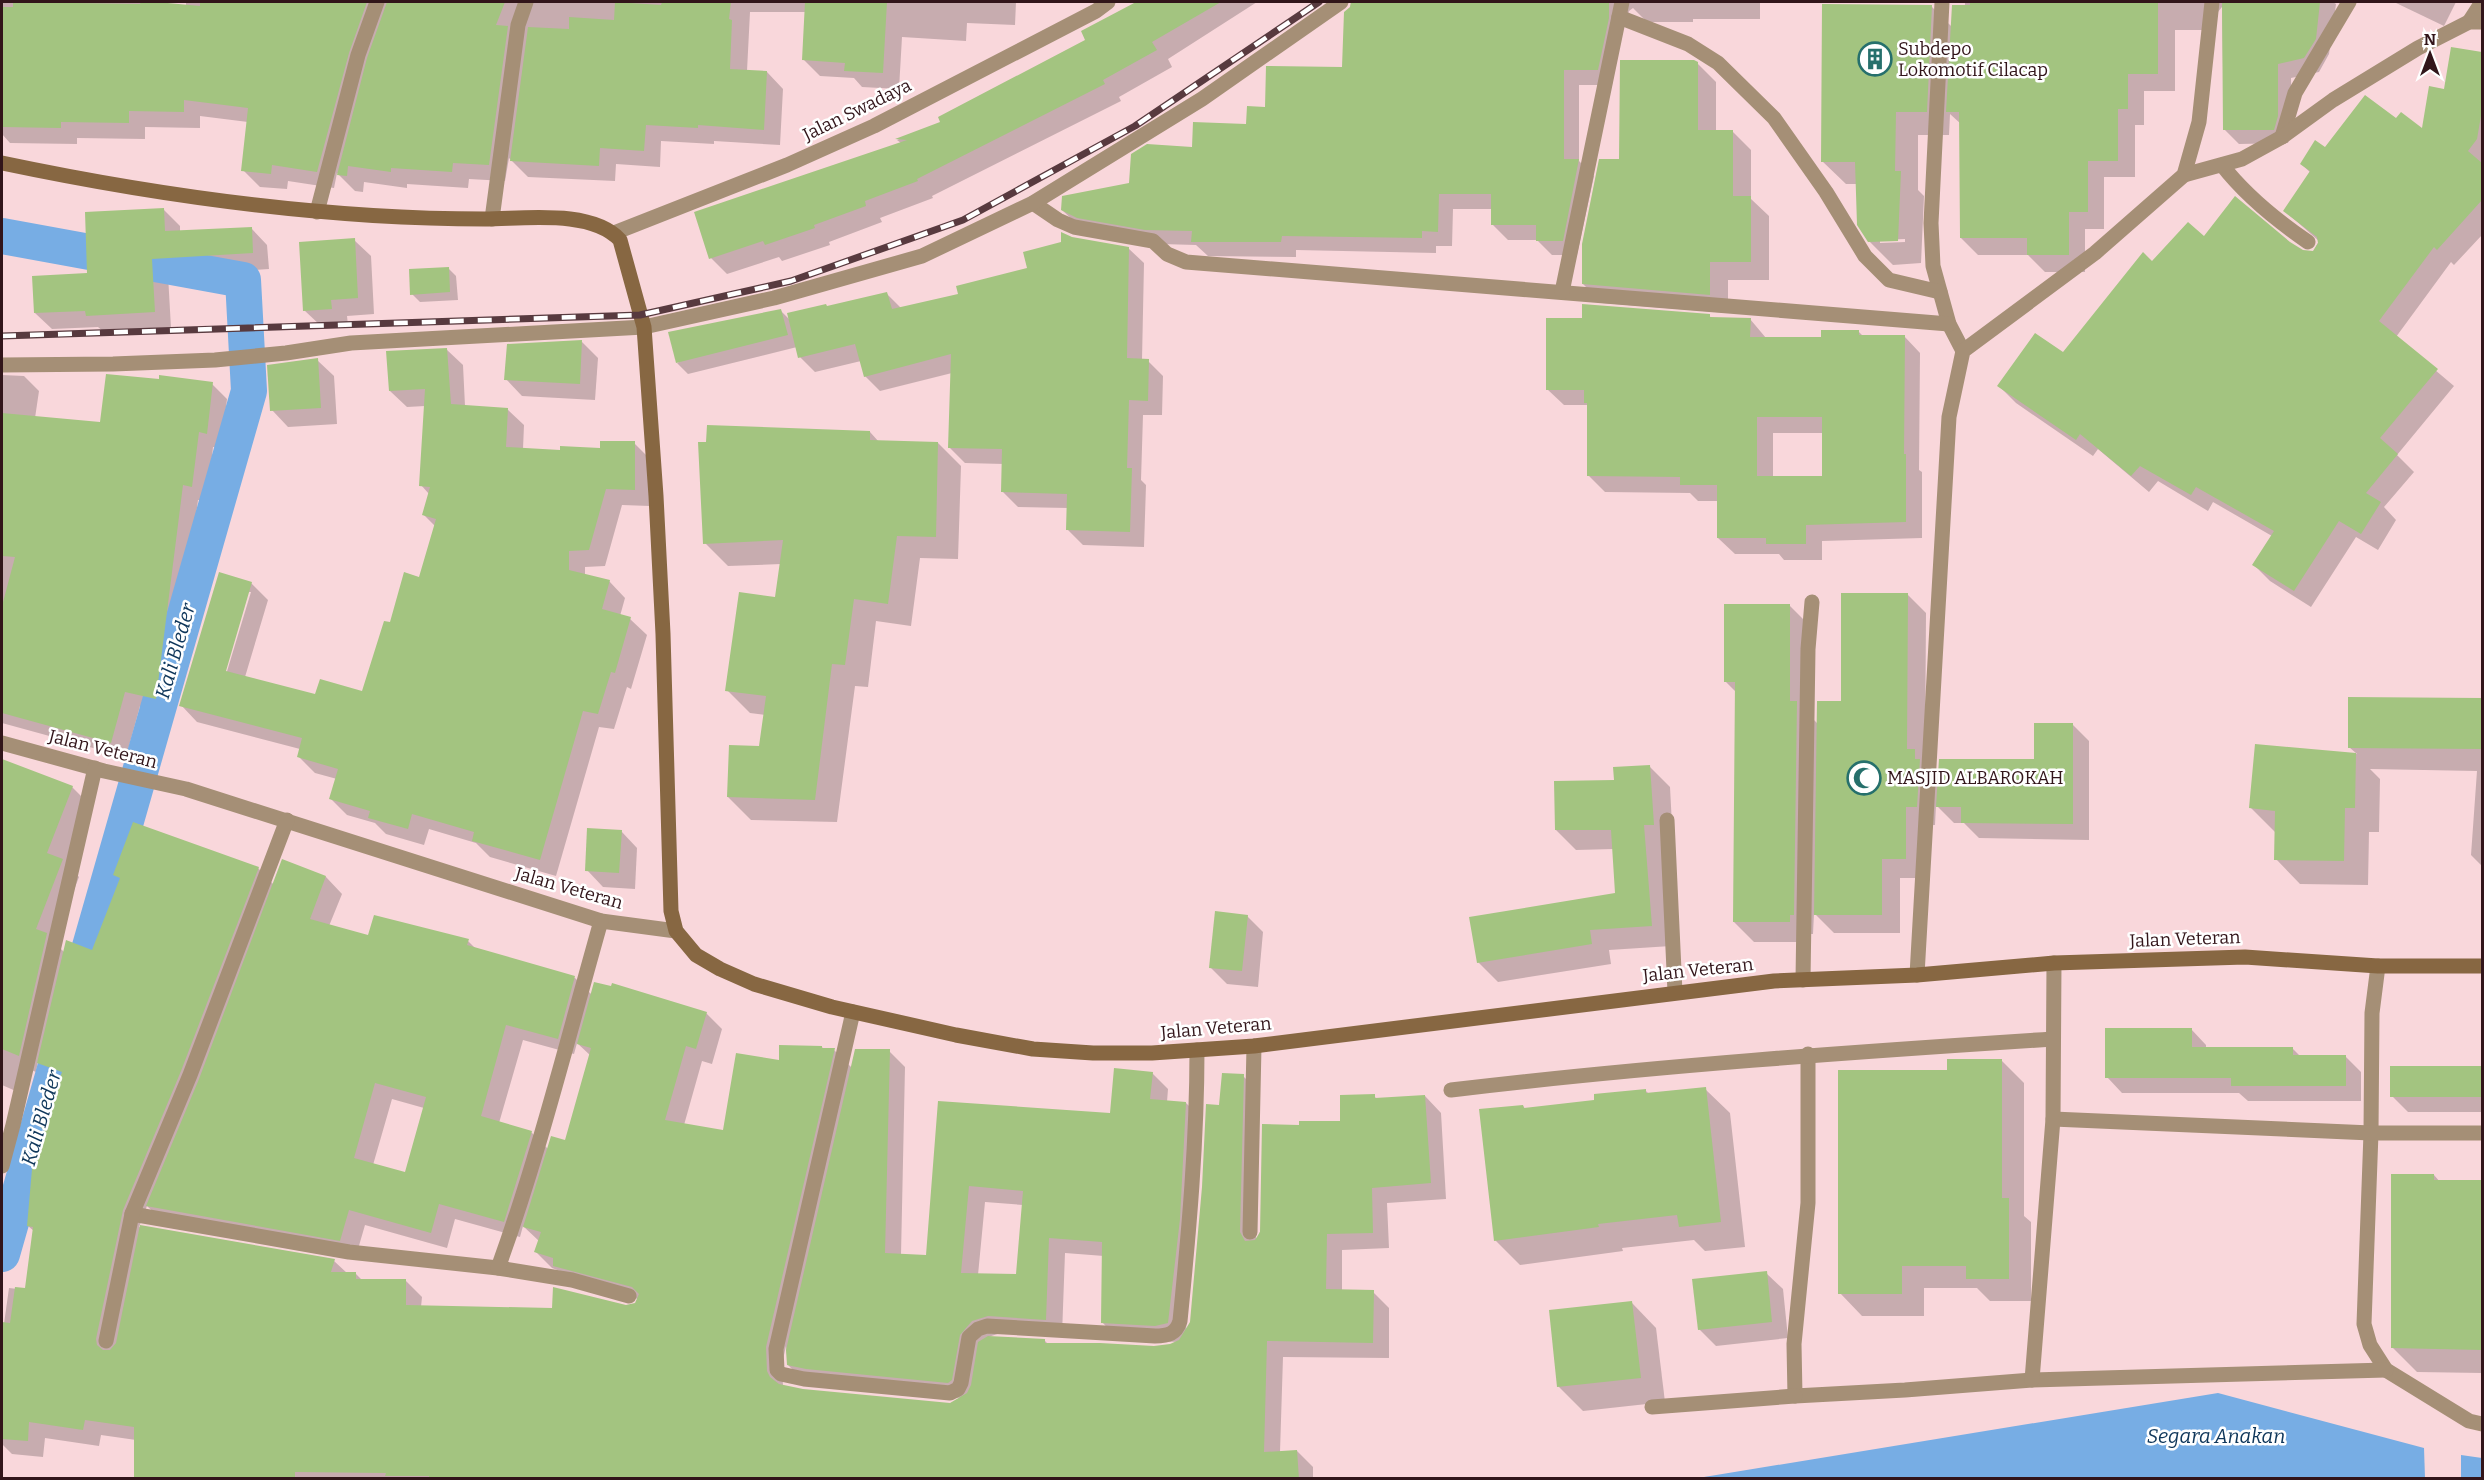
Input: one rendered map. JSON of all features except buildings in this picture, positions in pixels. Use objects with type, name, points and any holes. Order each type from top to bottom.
[{"type":"main road","points":[[2,163],[58,175],[317,212],[492,219],[580,219],[614,233],[620,240],[644,327],[662,622],[671,910],[676,931]]},
{"type":"main road","name":"Jalan Veteran","points":[[676,931],[696,955],[754,984],[853,1012],[956,1035],[1033,1049],[1093,1053],[1254,1046],[1675,992],[1803,980],[1917,975],[2054,963],[2245,957],[2378,966],[2482,966]]},
{"type":"street","points":[[317,212],[358,55],[377,2]]},
{"type":"street","points":[[492,219],[518,25],[526,2]]},
{"type":"street","name":"Jalan Swadaya","points":[[614,233],[787,165],[874,126],[1108,2]]},
{"type":"street","points":[[2,365],[215,360],[286,353],[351,343],[644,327],[774,298],[922,256],[1033,203],[1202,99],[1341,2]]},
{"type":"street","points":[[1917,975],[1949,417],[1963,351],[1948,324],[1933,266],[1931,223],[1942,2]]},
{"type":"street","points":[[2184,175],[2199,122],[2212,2]]},
{"type":"street","points":[[2282,137],[2295,93],[2349,2]]},
{"type":"street","points":[[1963,351],[2095,253],[2184,175],[2242,159],[2282,137],[2333,100],[2394,62],[2476,22],[2482,2]]},
{"type":"street","points":[[1562,292],[1621,9],[1719,63],[1774,118],[1827,192],[1865,256],[1889,280],[1940,292]]},
{"type":"street","points":[[2222,165],[2238,185],[2284,225],[2308,242]]},
{"type":"street","points":[[1033,203],[1058,220],[1074,227],[1153,241],[1167,254],[1186,262],[1948,324]]},
{"type":"street","points":[[1803,980],[1808,649],[1812,602]]},
{"type":"street","name":"Jalan Veteran","points":[[2,743],[100,770],[186,789],[602,921],[676,931]]},
{"type":"street","points":[[2,1166],[100,770]]},
{"type":"street","points":[[106,1341],[132,1214],[190,1075],[287,820]]},
{"type":"street","points":[[1667,820],[1675,992]]},
{"type":"street","points":[[498,1268],[515,1222],[602,921]]},
{"type":"street","points":[[2032,1380],[2053,1119],[2054,963]]},
{"type":"street","points":[[2378,966],[2372,1013],[2371,1133],[2364,1324],[2370,1345],[2386,1370],[2469,1421],[2482,1424]]},
{"type":"street","points":[[853,1012],[776,1349],[777,1370],[782,1374],[804,1379],[950,1393],[958,1389],[961,1383],[969,1337],[978,1329],[987,1326],[1155,1336],[1165,1336],[1173,1332],[1180,1321],[1190,1218],[1197,1107],[1197,1050]]},
{"type":"street","points":[[1451,1090],[1593,1073],[1809,1054],[2053,1039]]},
{"type":"street","points":[[1250,1232],[1254,1046]]},
{"type":"street","points":[[1795,1395],[1794,1344],[1808,1203],[1809,1054]]},
{"type":"street","points":[[2053,1119],[2371,1133],[2482,1133]]},
{"type":"street","points":[[132,1214],[349,1252],[498,1268],[572,1280],[629,1296]]},
{"type":"street","points":[[1652,1407],[1795,1395],[1905,1390],[2032,1380],[2386,1370]]},
{"type":"water","name":"Segara Anakan","points":[[2218,1393],[2424,1448],[2425,1478],[1698,1478]]},
{"type":"water","points":[[2461,1455],[2482,1458],[2482,1478],[2461,1478]]},
{"type":"waterway","name":"Kali Bleder","points":[[2,236],[243,280],[249,391],[2,1254]]},
{"type":"railway","points":[[2,336],[640,315],[791,281],[963,220],[1135,126],[1319,2]]},
{"type":"place","name":"Subdepo Lokomotif Cilacap","points":[[1875,59]]},
{"type":"place","name":"MASJID ALBAROKAH","points":[[1864,778]]}]
